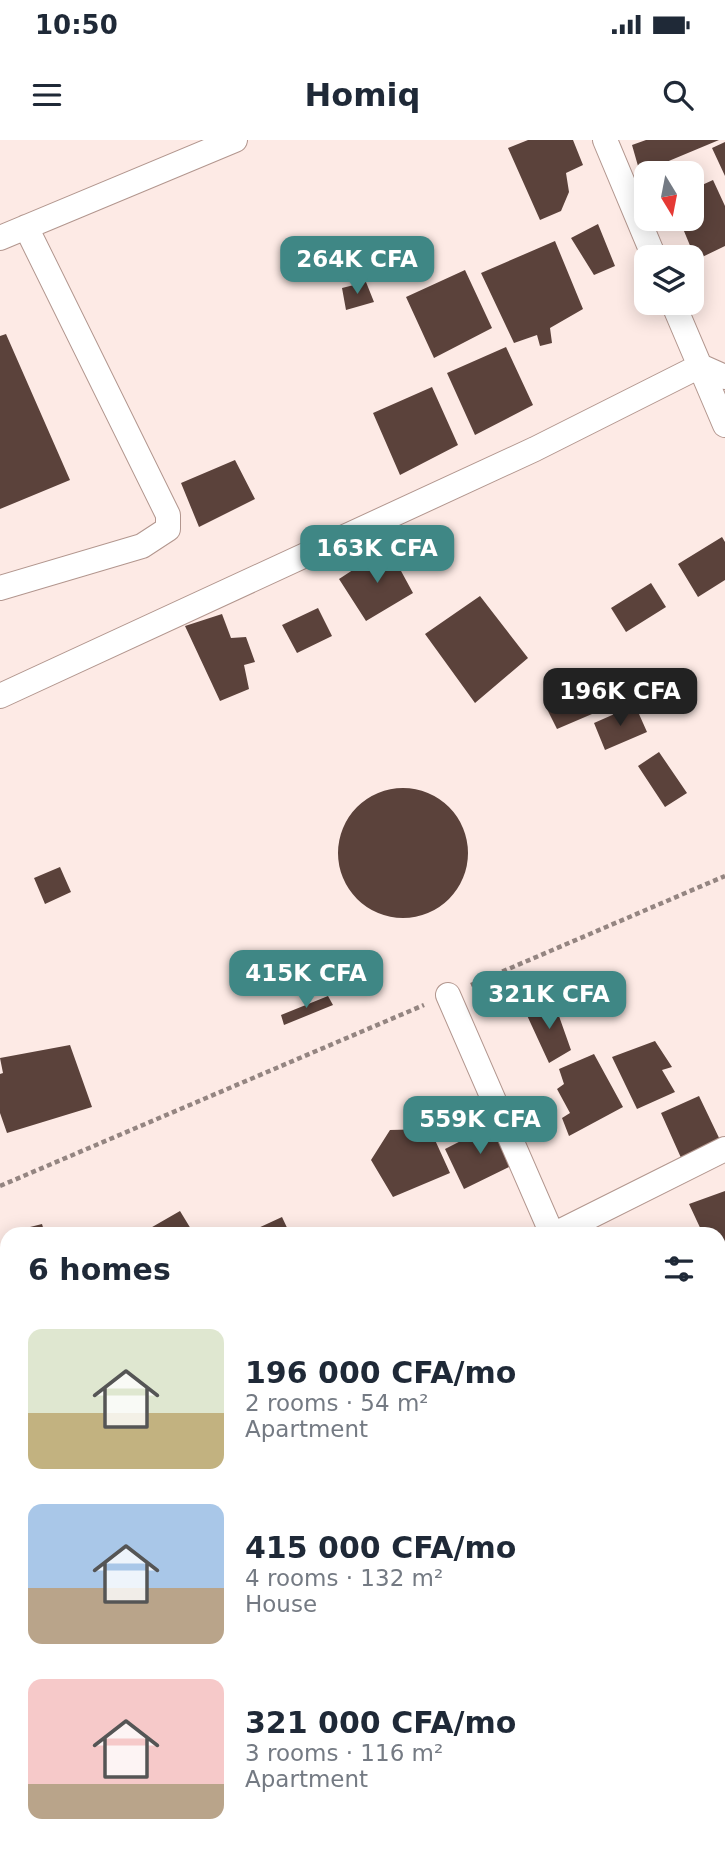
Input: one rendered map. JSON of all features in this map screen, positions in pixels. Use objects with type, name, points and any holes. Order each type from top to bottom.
[{"type":"street","points":[[0,238],[235,140]]},
{"type":"street","points":[[605,140],[649,245]]},
{"type":"street","points":[[0,588],[142,546],[168,529],[168,515],[26,227]]},
{"type":"street","points":[[678,315],[725,425]]},
{"type":"street","points":[[700,366],[725,377]]},
{"type":"street","points":[[0,696],[536,449],[700,366]]},
{"type":"street","points":[[448,995],[551,1227]]},
{"type":"street","points":[[568,1227],[725,1149]]},
{"type":"path","points":[[0,1186],[725,876]]},
{"type":"building","points":[[528,140],[573,140],[583,165],[566,173],[569,192],[561,211],[540,220],[508,148]]},
{"type":"building","points":[[646,140],[719,140],[669,161],[637,161],[632,145]]},
{"type":"building","points":[[725,142],[725,176],[712,148]]},
{"type":"building","points":[[713,180],[725,206],[725,246],[704,256],[704,245],[690,245],[684,231],[704,231],[704,184]]},
{"type":"building","points":[[598,224],[615,266],[594,275],[571,238]]},
{"type":"building","points":[[555,241],[583,309],[550,328],[552,343],[540,346],[537,335],[514,343],[481,273]]},
{"type":"building","points":[[465,270],[492,328],[434,358],[406,297]]},
{"type":"building","points":[[366,282],[374,302],[346,310],[342,288]]},
{"type":"building","points":[[6,334],[70,480],[0,509],[0,336]]},
{"type":"building","points":[[506,347],[533,405],[475,435],[447,373]]},
{"type":"building","points":[[432,387],[458,445],[400,475],[373,413]]},
{"type":"building","points":[[235,460],[255,499],[199,527],[181,483]]},
{"type":"building","points":[[722,537],[725,542],[725,580],[698,597],[678,564]]},
{"type":"building","points":[[388,547],[413,593],[366,621],[339,579]]},
{"type":"building","points":[[651,583],[666,607],[626,632],[611,608]]},
{"type":"building","points":[[480,596],[528,658],[475,703],[425,634]]},
{"type":"building","points":[[318,608],[332,636],[297,653],[282,625]]},
{"type":"building","points":[[222,614],[231,638],[246,637],[255,662],[244,665],[249,689],[220,701],[185,626]]},
{"type":"building","points":[[588,685],[599,711],[557,729],[546,707]]},
{"type":"building","points":[[635,705],[647,732],[605,750],[594,723]]},
{"type":"building","points":[[659,752],[687,793],[665,807],[638,766]]},
{"type":"building","points":[[403,788],[428,793],[449,807],[463,828],[468,853],[463,878],[449,899],[428,913],[403,918],[378,913],[357,899],[343,878],[338,853],[343,828],[357,807],[378,793]]},
{"type":"building","points":[[60,867],[71,892],[45,904],[34,878]]},
{"type":"building","points":[[328,996],[333,1005],[284,1025],[281,1015]]},
{"type":"building","points":[[554,1002],[571,1050],[549,1063],[525,1011]]},
{"type":"building","points":[[655,1041],[672,1067],[662,1070],[675,1092],[637,1109],[612,1057]]},
{"type":"building","points":[[70,1045],[92,1107],[7,1133],[0,1113],[0,1074],[3,1073],[0,1058]]},
{"type":"building","points":[[594,1054],[623,1107],[569,1136],[562,1118],[570,1113],[557,1089],[564,1084],[559,1069]]},
{"type":"building","points":[[699,1096],[721,1142],[682,1160],[661,1113]]},
{"type":"building","points":[[496,1123],[515,1164],[464,1189],[445,1149]]},
{"type":"building","points":[[430,1129],[450,1173],[393,1197],[371,1160],[390,1130]]},
{"type":"building","points":[[725,1191],[725,1227],[700,1227],[689,1204]]},
{"type":"building","points":[[180,1211],[190,1227],[152,1227]]},
{"type":"building","points":[[282,1217],[287,1227],[260,1227]]}]
